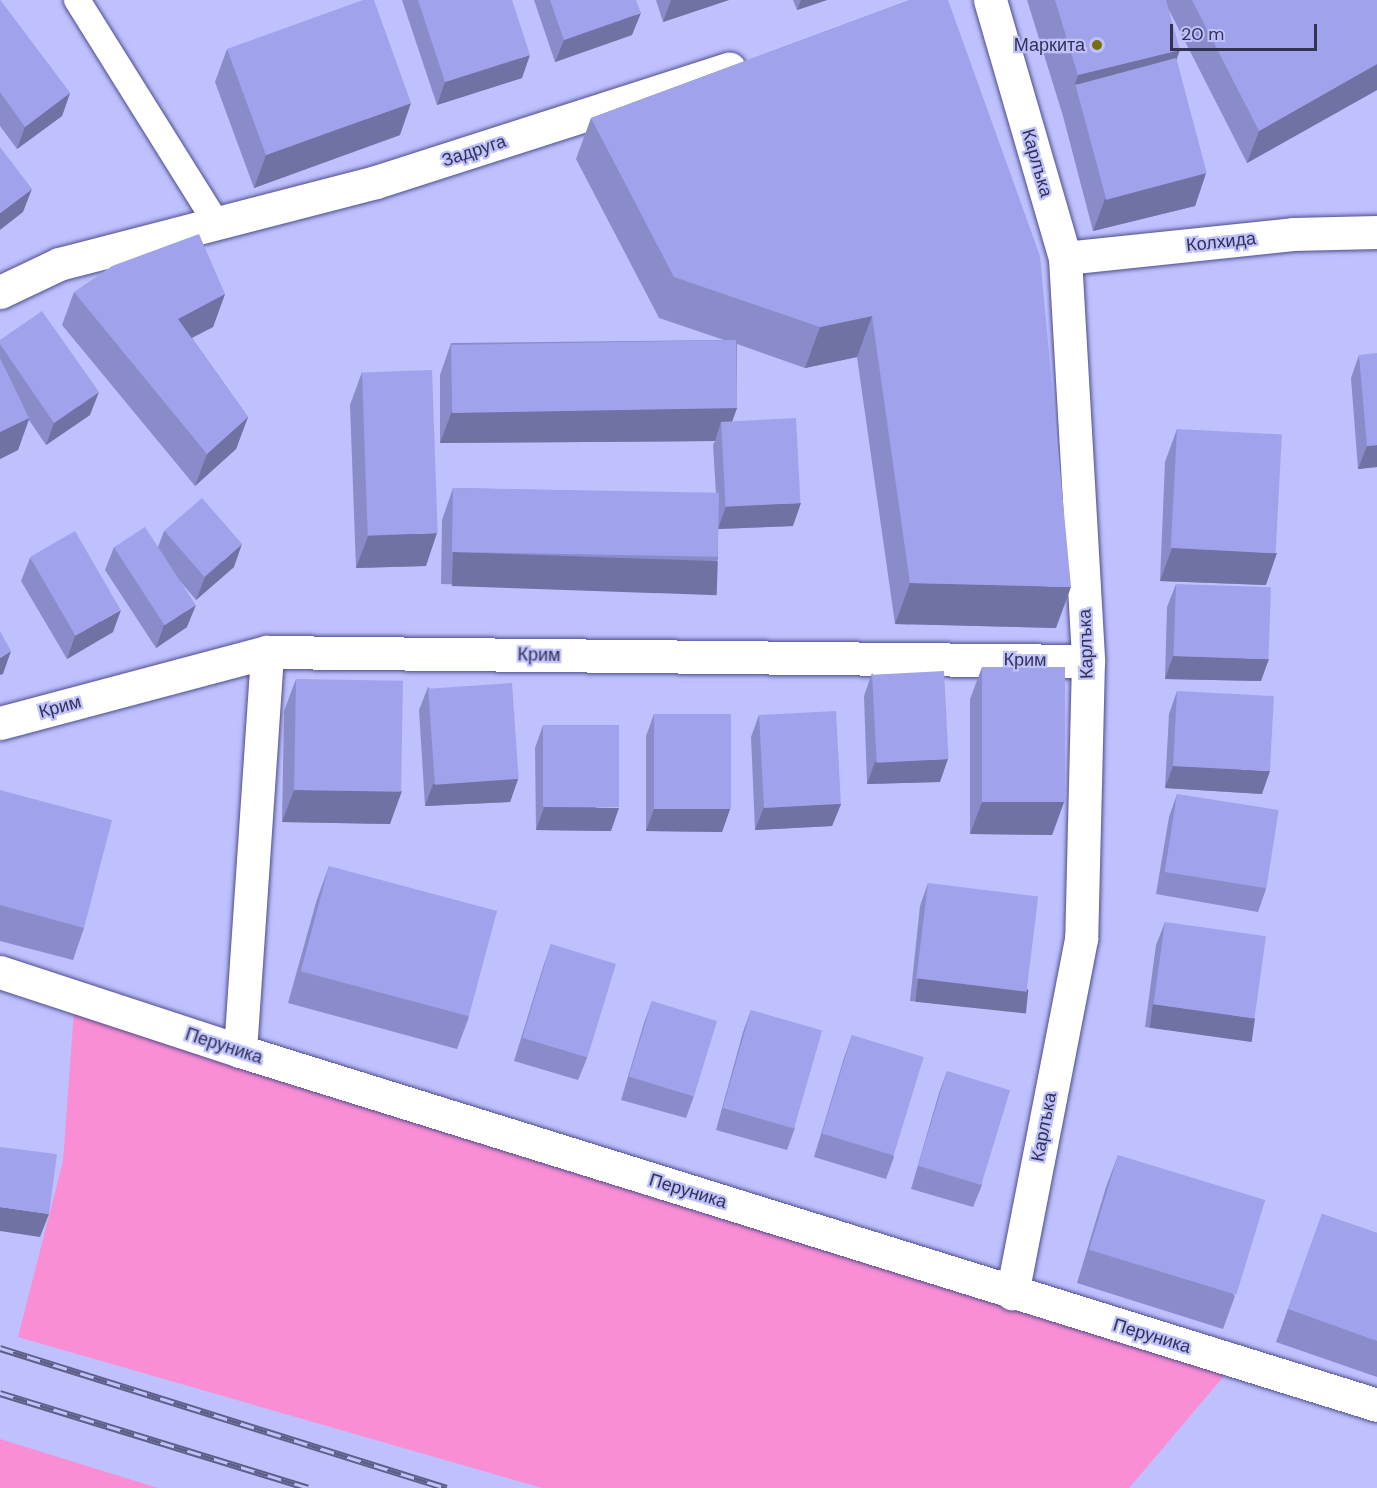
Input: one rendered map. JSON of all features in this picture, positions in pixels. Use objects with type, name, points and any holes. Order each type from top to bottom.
[{"type":"street","name":"Карлъка","points":[[990,0],[1065,258],[1088,661],[1081,939],[1012,1293]]},
{"type":"street","name":"Задруга","points":[[0,292],[59,264],[376,182],[753,62]]},
{"type":"street","name":"Колхида","points":[[1065,258],[1293,234],[1377,232]]},
{"type":"street","name":"Крим","points":[[0,723],[267,652],[1088,661]]},
{"type":"street","points":[[240,1051],[267,652]]},
{"type":"street","name":"Перуника","points":[[0,972],[240,1051],[1377,1405]]},
{"type":"lane","points":[[77,0],[217,224]]},
{"type":"shaded area","points":[[75,997],[1236,1362],[1129,1488],[542,1488],[18,1337],[63,1161]]},
{"type":"shaded area","points":[[0,1439],[158,1488],[0,1488]]},
{"type":"building","points":[[0,0],[70,93],[25,127],[0,92]]},
{"type":"building","points":[[363,0],[374,0],[411,103],[266,155],[227,49]]},
{"type":"building","points":[[418,0],[512,0],[530,55],[445,82]]},
{"type":"building","points":[[550,0],[636,0],[641,13],[564,40]]},
{"type":"building","points":[[910,0],[948,0],[1040,256],[1071,587],[910,583],[872,316],[820,327],[674,277],[591,118]]},
{"type":"building","points":[[1055,0],[1166,0],[1180,50],[1078,75]]},
{"type":"building","points":[[1192,0],[1377,0],[1377,64],[1259,131]]},
{"type":"building","points":[[1176,58],[1207,173],[1106,200],[1076,85]]},
{"type":"building","points":[[0,147],[32,189],[0,213]]},
{"type":"building","points":[[199,234],[225,294],[178,319],[248,417],[207,454],[74,292],[112,266]]},
{"type":"building","points":[[42,311],[99,392],[54,423],[0,344],[0,340]]},
{"type":"building","points":[[736,340],[737,408],[452,413],[451,345]]},
{"type":"building","points":[[1377,353],[1377,445],[1367,446],[1359,355]]},
{"type":"building","points":[[0,358],[29,418],[0,432]]},
{"type":"building","points":[[432,370],[438,533],[368,535],[362,372]]},
{"type":"building","points":[[796,418],[800,503],[726,507],[721,422]]},
{"type":"building","points":[[1177,429],[1282,434],[1276,553],[1171,548]]},
{"type":"building","points":[[453,488],[719,493],[718,557],[452,552]]},
{"type":"building","points":[[202,498],[242,544],[204,577],[164,531]]},
{"type":"building","points":[[145,527],[196,605],[165,625],[114,547]]},
{"type":"building","points":[[75,531],[120,610],[75,636],[30,557]]},
{"type":"building","points":[[1176,584],[1271,587],[1268,659],[1173,656]]},
{"type":"building","points":[[0,631],[11,651],[0,658]]},
{"type":"building","points":[[982,667],[1065,667],[1065,802],[982,802]]},
{"type":"building","points":[[944,671],[949,759],[877,763],[872,675]]},
{"type":"building","points":[[296,679],[403,681],[401,792],[294,790]]},
{"type":"building","points":[[512,683],[519,779],[435,785],[428,689]]},
{"type":"building","points":[[1177,691],[1274,696],[1270,771],[1173,766]]},
{"type":"building","points":[[836,711],[841,804],[764,808],[759,715]]},
{"type":"building","points":[[654,714],[731,714],[731,809],[654,809]]},
{"type":"building","points":[[543,725],[619,725],[619,807],[543,807]]},
{"type":"building","points":[[0,790],[112,820],[84,928],[0,905]]},
{"type":"building","points":[[1177,794],[1279,810],[1266,888],[1165,872]]},
{"type":"building","points":[[329,866],[497,911],[469,1016],[301,971]]},
{"type":"building","points":[[928,883],[1038,897],[1026,992],[916,978]]},
{"type":"building","points":[[1165,922],[1266,936],[1254,1018],[1153,1004]]},
{"type":"building","points":[[551,944],[616,964],[587,1058],[522,1038]]},
{"type":"building","points":[[652,1001],[717,1021],[694,1096],[629,1077]]},
{"type":"building","points":[[751,1010],[822,1030],[794,1128],[723,1108]]},
{"type":"building","points":[[852,1035],[924,1057],[894,1155],[822,1133]]},
{"type":"building","points":[[947,1071],[1010,1090],[981,1185],[918,1166]]},
{"type":"building","points":[[0,1147],[57,1154],[49,1214],[0,1207]]},
{"type":"building","points":[[1118,1155],[1265,1200],[1236,1295],[1089,1250]]},
{"type":"building","points":[[1322,1214],[1377,1233],[1377,1341],[1288,1309]]},
{"type":"railway","points":[[0,1348],[447,1488]]},
{"type":"railway","points":[[0,1393],[308,1488]]},
{"type":"place","name":"Маркита","points":[[1097,45]]}]
